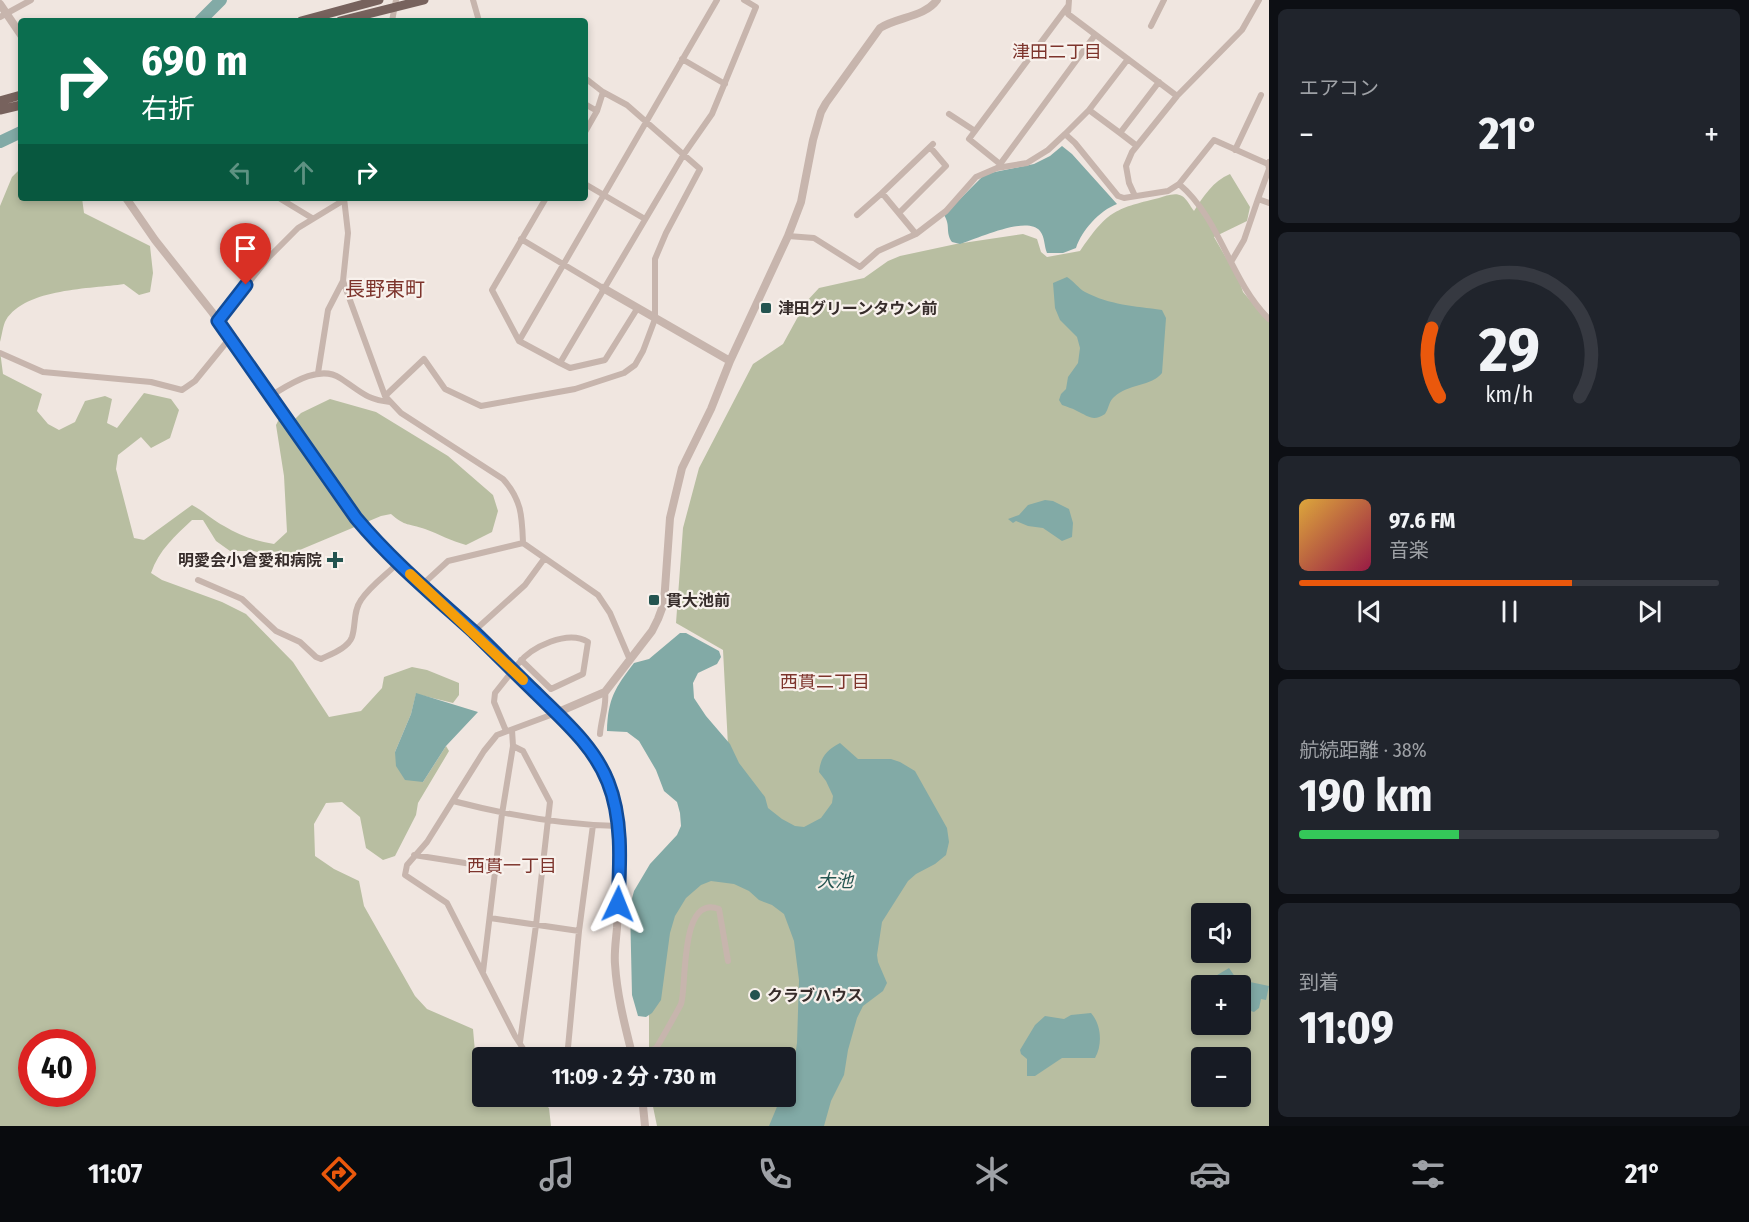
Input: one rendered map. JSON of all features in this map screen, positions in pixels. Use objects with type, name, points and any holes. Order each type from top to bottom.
[{"type":"main road","points":[[312,18],[379,0]]},
{"type":"main road","points":[[350,18],[395,4],[424,0]]},
{"type":"main road","points":[[0,101],[18,96]]},
{"type":"main road","points":[[0,110],[18,106]]},
{"type":"street","points":[[3,16],[32,0]]},
{"type":"street","points":[[473,0],[478,18]]},
{"type":"street","points":[[519,341],[717,0]]},
{"type":"street","points":[[560,363],[684,154],[712,114],[756,7],[744,0]]},
{"type":"street","points":[[522,1047],[447,903],[405,875],[407,865],[427,842],[484,751],[497,735],[605,692],[612,686],[651,632],[664,603],[670,519],[682,468],[711,409],[730,361],[788,236],[801,202],[821,112],[880,28],[928,9],[938,0]]},
{"type":"street","points":[[1151,26],[1164,0]]},
{"type":"street","points":[[1135,196],[1129,183],[1126,166],[1137,146],[1177,96],[1242,30],[1259,0]]},
{"type":"street","points":[[1068,3],[1068,15],[1177,96]]},
{"type":"street","points":[[999,166],[969,139],[1068,3]]},
{"type":"street","points":[[0,4],[3,16],[18,32]]},
{"type":"street","points":[[999,166],[1095,35]]},
{"type":"street","points":[[682,59],[725,84]]},
{"type":"street","points":[[788,236],[814,238],[860,267],[878,251],[916,234],[946,211],[976,177],[999,166],[1027,162],[1048,150],[1089,110],[1128,59]]},
{"type":"street","points":[[385,396],[424,359],[445,389],[481,406],[575,389],[624,373],[635,365],[655,320],[655,259],[700,169],[627,105],[603,92],[588,80]]},
{"type":"street","points":[[1120,133],[1159,82]]},
{"type":"street","points":[[588,127],[597,111],[603,92]]},
{"type":"street","points":[[1235,150],[1261,95]]},
{"type":"street","points":[[588,106],[597,111]]},
{"type":"street","points":[[1089,110],[1137,146]]},
{"type":"street","points":[[949,114],[975,131]]},
{"type":"street","points":[[1065,134],[1118,196],[1124,198],[1168,190],[1179,184],[1214,140],[1269,163],[1269,169],[1244,240],[1231,262]]},
{"type":"street","points":[[857,215],[932,145],[946,166],[898,213]]},
{"type":"street","points":[[1179,184],[1188,191],[1203,212],[1241,283],[1269,320]]},
{"type":"street","points":[[588,186],[645,219]]},
{"type":"street","points":[[882,193],[916,234]]},
{"type":"street","points":[[1258,199],[1269,203]]},
{"type":"street","points":[[128,201],[155,240],[218,321],[356,518],[398,563],[556,713],[587,746],[599,764],[613,797],[618,826],[619,874],[615,963],[620,1006],[631,1047]]},
{"type":"street","points":[[284,201],[312,218]]},
{"type":"street","points":[[218,321],[269,257],[298,228],[341,201]]},
{"type":"street","points":[[318,373],[328,310],[343,281],[348,233],[344,201]]},
{"type":"street","points":[[544,201],[492,290],[519,341],[570,368],[605,360],[637,309]]},
{"type":"street","points":[[521,239],[655,320],[730,361]]},
{"type":"street","points":[[343,281],[385,396],[401,413],[504,479],[514,491],[522,513],[523,543]]},
{"type":"street","points":[[1261,311],[1269,309]]},
{"type":"street","points":[[0,353],[43,372],[151,382],[182,390],[195,381],[230,338]]},
{"type":"street","points":[[270,396],[318,373],[336,376],[364,396],[390,402]]},
{"type":"street","points":[[523,543],[591,590],[604,602],[630,660]]},
{"type":"street","points":[[422,585],[447,561],[523,543]]},
{"type":"street","points":[[473,632],[525,585],[544,559]]},
{"type":"street","points":[[198,580],[242,599],[276,631],[300,642],[316,657],[321,658],[341,649],[351,638],[359,601],[398,563]]},
{"type":"street","points":[[483,972],[502,814],[513,746],[509,730],[494,702],[495,693],[525,654],[562,637],[581,638],[588,642],[583,674],[551,689],[521,660]]},
{"type":"street","points":[[600,734],[606,699],[605,692]]},
{"type":"street","points":[[513,746],[523,751],[550,802],[536,925],[519,1042]]},
{"type":"street","points":[[453,801],[502,814],[618,826]]},
{"type":"street","points":[[568,1047],[579,931],[593,825]]},
{"type":"street","points":[[414,855],[497,868]]},
{"type":"street","points":[[656,1047],[680,1006],[684,994],[683,971],[686,943],[702,911],[713,907],[719,909],[728,961]]},
{"type":"street","points":[[489,918],[579,931]]},
{"type":"street","points":[[643,1107],[645,1126]]},
{"type":"green space","points":[[18,171],[18,201],[82,201],[84,213],[150,246],[153,273],[150,292],[139,295],[124,284],[77,289],[43,296],[15,309],[5,322],[0,342],[0,206],[12,177]]},
{"type":"green space","points":[[1230,174],[1250,207],[1247,221],[1214,237],[1239,280],[1243,292],[1269,322],[1269,1126],[657,1126],[653,1107],[796,1107],[796,1047],[649,1047],[649,981],[670,907],[733,842],[723,650],[676,623],[683,528],[699,468],[753,364],[783,344],[806,302],[819,288],[864,278],[888,261],[900,256],[956,244],[1023,234],[1037,239],[1041,252],[1047,257],[1080,251],[1097,228],[1121,209],[1176,194],[1184,197],[1194,211],[1218,181]]},
{"type":"green space","points":[[0,351],[3,374],[42,394],[37,411],[48,424],[59,430],[75,422],[85,401],[105,396],[112,399],[107,423],[117,428],[144,393],[171,399],[179,410],[170,438],[151,448],[141,437],[118,455],[116,469],[134,538],[144,540],[192,505],[236,533],[274,544],[287,532],[284,476],[276,425],[281,415],[293,421],[301,413],[330,399],[376,412],[448,456],[493,495],[498,511],[492,532],[466,545],[404,523],[391,514],[381,516],[283,557],[253,551],[230,551],[216,541],[203,520],[192,520],[163,550],[151,573],[162,580],[222,602],[246,614],[293,662],[329,717],[361,711],[382,688],[384,677],[412,667],[427,670],[459,683],[459,695],[453,703],[416,694],[411,714],[395,752],[423,782],[446,746],[449,751],[418,803],[416,815],[395,856],[383,860],[366,848],[360,817],[342,802],[326,803],[314,824],[315,856],[334,869],[359,881],[364,906],[415,996],[427,1009],[473,1029],[475,1047],[472,1047],[472,1107],[548,1107],[551,1126],[0,1126]]},
{"type":"water","points":[[1062,146],[1117,204],[1104,211],[1092,222],[1076,248],[1063,253],[1047,253],[1040,231],[1034,227],[1024,226],[1002,230],[960,244],[952,242],[944,215],[985,174],[1034,164],[1050,156]]},
{"type":"water","points":[[1067,277],[1094,296],[1122,304],[1162,310],[1166,318],[1162,373],[1114,397],[1105,414],[1097,418],[1062,405],[1059,400],[1066,389],[1068,377],[1078,363],[1080,348],[1077,337],[1060,320],[1055,308],[1053,283]]},
{"type":"water","points":[[1045,500],[1053,501],[1069,509],[1073,523],[1072,537],[1062,541],[1043,528],[1028,526],[1016,521],[1013,523],[1008,519],[1019,515],[1028,505]]},
{"type":"water","name":"大池","points":[[680,633],[686,633],[719,651],[721,657],[717,664],[698,673],[693,683],[694,698],[730,744],[739,763],[765,797],[768,808],[782,819],[795,826],[804,827],[821,818],[832,803],[833,796],[819,772],[820,766],[825,754],[840,743],[858,759],[891,759],[915,771],[947,828],[949,842],[946,855],[908,881],[882,922],[877,955],[887,983],[883,991],[863,1006],[857,1018],[844,1075],[831,1101],[824,1126],[769,1126],[777,1107],[796,1107],[799,980],[794,941],[784,914],[772,905],[759,900],[749,891],[734,884],[711,881],[701,885],[686,898],[675,916],[670,933],[661,1000],[652,1013],[646,1017],[638,1016],[632,995],[630,906],[634,891],[650,864],[677,835],[681,826],[680,813],[677,802],[664,791],[656,770],[639,741],[627,732],[607,731],[611,702],[622,680],[634,663],[649,659]]},
{"type":"water","points":[[416,693],[478,712],[446,746],[423,782],[405,780],[396,766],[395,752],[411,714]]},
{"type":"water","points":[[1229,968],[1234,975],[1217,975]]},
{"type":"water","points":[[1251,982],[1269,986],[1266,1000],[1261,999],[1259,1008],[1254,1012],[1251,1011]]},
{"type":"water","points":[[1091,1013],[1100,1034],[1095,1058],[1062,1058],[1035,1076],[1027,1076],[1027,1059],[1020,1050],[1035,1025],[1045,1016],[1064,1019],[1071,1015]]},
{"type":"waterway","points":[[203,18],[221,0]]},
{"type":"waterway","points":[[0,142],[18,133]]},
{"type":"slow traffic","points":[[410,574],[523,680]]},
{"type":"place","name":"津田グリーンタウン前","points":[[766,308]]},
{"type":"place","name":"明愛会小倉愛和病院","points":[[335,560]]},
{"type":"place","name":"貫大池前","points":[[654,600]]},
{"type":"place","name":"クラブハウス","points":[[755,995]]},
{"type":"district","name":"津田二丁目","points":[[1057,52]]},
{"type":"district","name":"長野東町","points":[[385,289]]},
{"type":"district","name":"西貫二丁目","points":[[825,682]]},
{"type":"district","name":"西貫一丁目","points":[[512,866]]},
{"type":"route","points":[[246,285],[218,321],[356,518],[382,548],[545,702],[587,746],[599,764],[613,797],[618,826],[618,904]]}]
